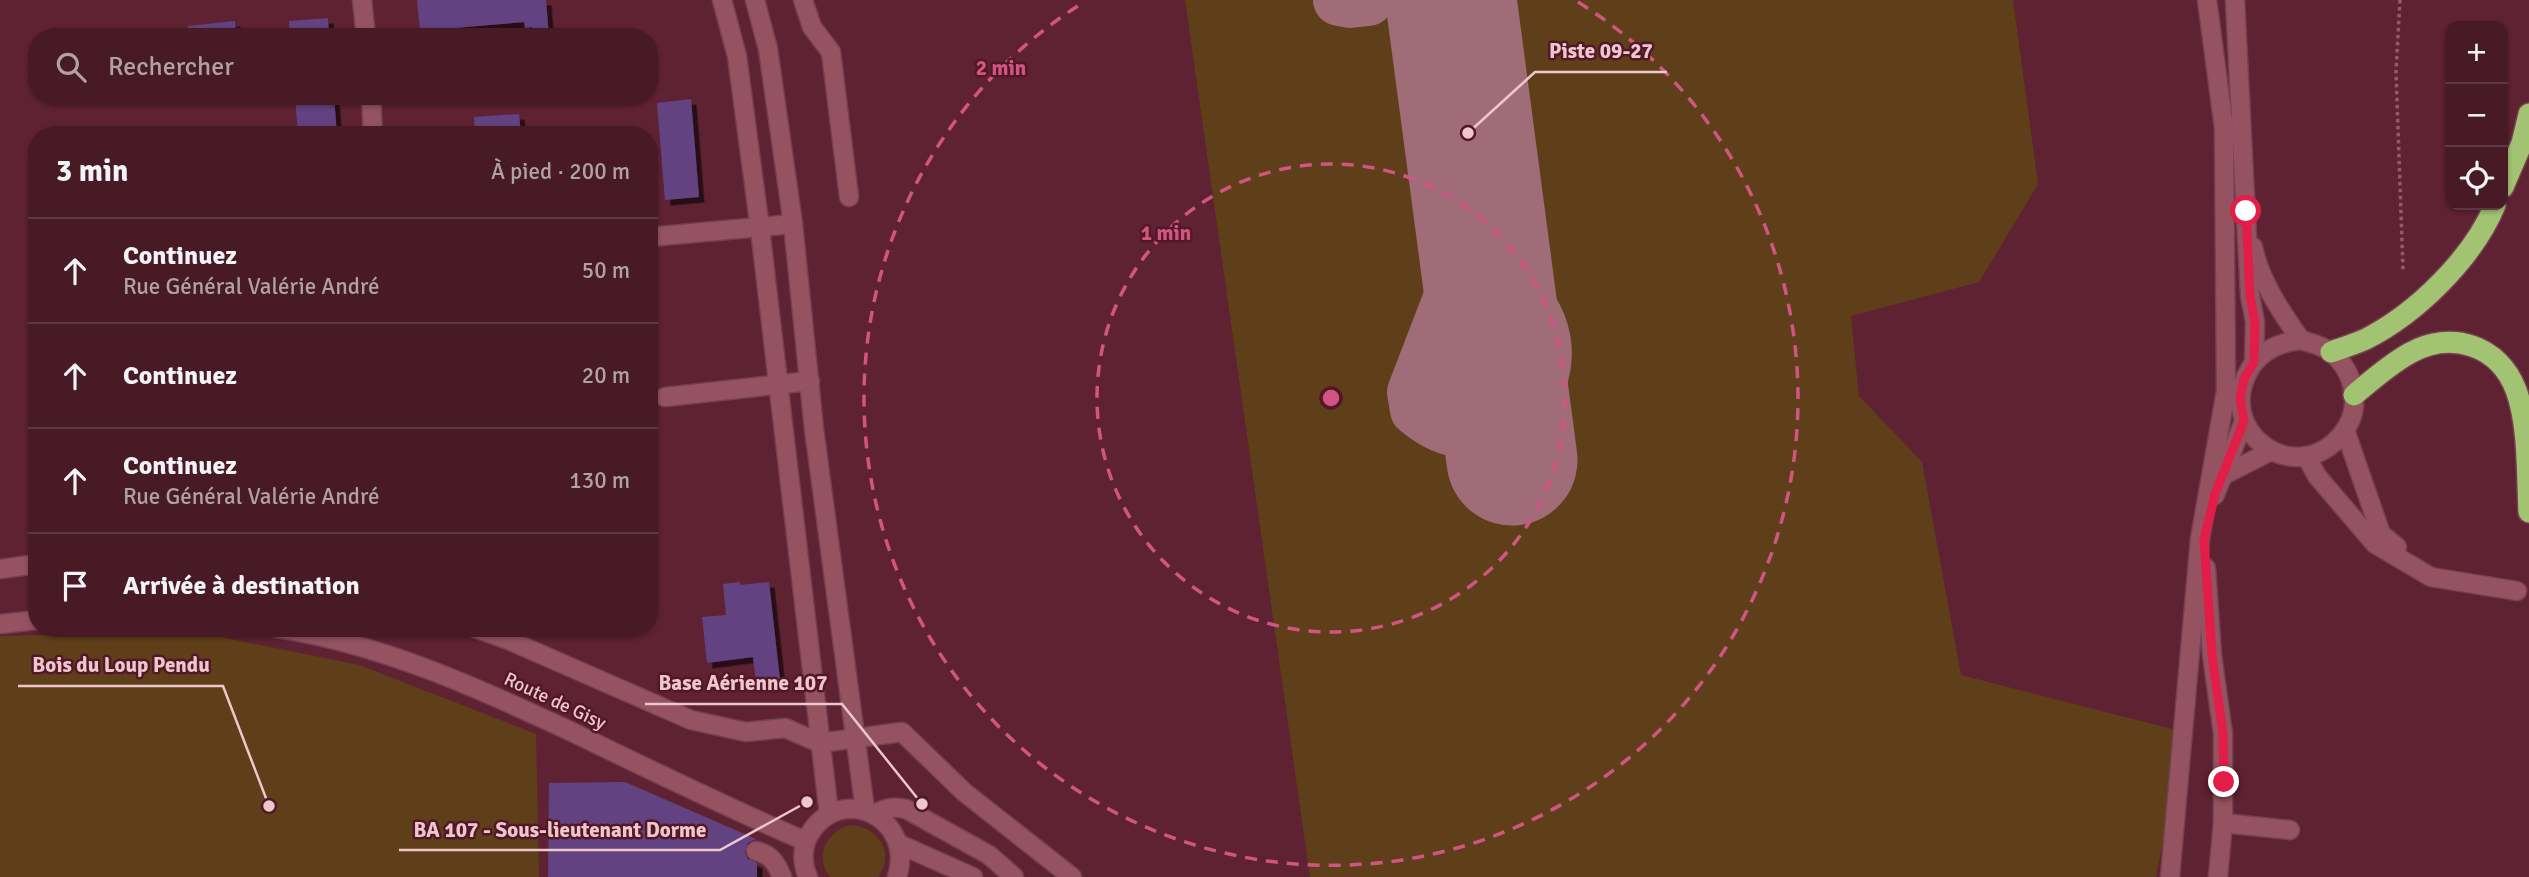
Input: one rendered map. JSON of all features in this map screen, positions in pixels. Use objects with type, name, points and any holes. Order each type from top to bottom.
[{"type":"highway","points":[[2508,175],[2522,143],[2529,114]]},
{"type":"highway","points":[[2331,352],[2367,338],[2415,308],[2461,260],[2493,210]]},
{"type":"highway","points":[[2354,395],[2392,364],[2413,351],[2441,342],[2467,343],[2480,348],[2506,371],[2517,390],[2525,432],[2529,512]]},
{"type":"street","points":[[362,0],[365,28]]},
{"type":"street","points":[[722,0],[737,56],[760,229],[829,814]]},
{"type":"street","points":[[755,0],[768,49],[793,225],[814,429],[855,737],[869,812],[892,829],[900,844],[897,877]]},
{"type":"street","points":[[803,0],[812,26],[831,52],[849,197]]},
{"type":"street","points":[[2170,877],[2200,539],[2226,391],[2224,128],[2207,0]]},
{"type":"street","points":[[2235,0],[2250,296],[2255,322],[2254,362]]},
{"type":"street","points":[[371,105],[373,126]]},
{"type":"street","points":[[2246,211],[2255,255],[2284,316],[2301,340],[2331,352],[2347,371],[2354,395],[2351,419],[2335,443],[2321,452],[2292,457],[2271,450],[2251,434],[2244,421],[2240,398],[2244,379],[2263,353],[2277,345],[2301,340]]},
{"type":"street","points":[[658,236],[793,225]]},
{"type":"street","points":[[665,397],[810,381]]},
{"type":"street","points":[[2218,877],[2223,823],[2223,734],[2212,655],[2204,540],[2215,494],[2244,421]]},
{"type":"street","points":[[2346,430],[2381,534],[2431,577]]},
{"type":"street","points":[[2224,475],[2271,450]]},
{"type":"street","points":[[2306,456],[2317,476],[2375,544],[2431,577],[2517,591]]},
{"type":"street","points":[[0,569],[28,565]]},
{"type":"street","points":[[0,624],[28,621]]},
{"type":"street","name":"Route de Gisy","points":[[325,637],[347,641],[442,673],[495,695],[806,841]]},
{"type":"street","points":[[500,637],[691,720],[746,733],[785,728],[820,743],[902,732],[964,792],[1072,877]]},
{"type":"street","points":[[808,877],[803,854],[806,841],[813,829],[829,814],[841,810],[869,812],[896,807],[906,809],[989,855],[1014,877]]},
{"type":"street","points":[[2223,823],[2290,830]]},
{"type":"street","points":[[900,844],[973,877]]},
{"type":"street","points":[[756,851],[766,853],[772,858],[782,877]]},
{"type":"path","points":[[2400,0],[2396,71],[2403,270]]},
{"type":"shaded area","points":[[1185,0],[2013,0],[2038,184],[1979,282],[1851,316],[1859,396],[1922,462],[1961,675],[2184,732],[2156,877],[1310,877]]},
{"type":"shaded area","points":[[0,636],[220,637],[359,665],[536,734],[539,877],[0,877]]},
{"type":"shaded area","points":[[851,825],[869,831],[881,843],[885,859],[878,877],[830,877],[825,869],[825,845],[835,833]]},
{"type":"building","points":[[417,0],[546,0],[548,28],[525,28],[524,22],[420,28]]},
{"type":"building","points":[[328,18],[329,28],[289,28],[289,21]]},
{"type":"building","points":[[235,21],[235,28],[188,28]]},
{"type":"building","points":[[691,99],[699,197],[665,200],[658,103]]},
{"type":"building","points":[[296,105],[335,105],[336,126],[297,126]]},
{"type":"building","points":[[519,114],[520,126],[474,126],[474,117]]},
{"type":"building","points":[[740,582],[740,585],[769,582],[780,680],[756,683],[753,657],[707,663],[702,617],[726,615],[723,584]]},
{"type":"building","points":[[625,782],[756,839],[748,843],[745,853],[748,859],[757,863],[757,877],[548,877],[549,783]]},
{"type":"taxiway","points":[[1339,0],[1368,0]]},
{"type":"taxiway","points":[[1480,218],[1413,392],[1416,410],[1438,425],[1451,430],[1482,430],[1515,415],[1528,403],[1543,373],[1545,340],[1531,307],[1517,293],[1487,277]]},
{"type":"runway","points":[[1451,0],[1512,460]]},
{"type":"place","name":"Piste 09-27","points":[[1468,133]]},
{"type":"place","name":"BA 107 - Sous-lieutenant Dorme","points":[[807,802]]},
{"type":"place","name":"Base Aérienne 107","points":[[922,804]]},
{"type":"place","name":"Bois du Loup Pendu","points":[[269,806]]},
{"type":"route","points":[[2224,782],[2223,734],[2212,655],[2204,540],[2215,494],[2244,421],[2240,398],[2244,379],[2254,362],[2255,322],[2250,296],[2246,211]]}]
